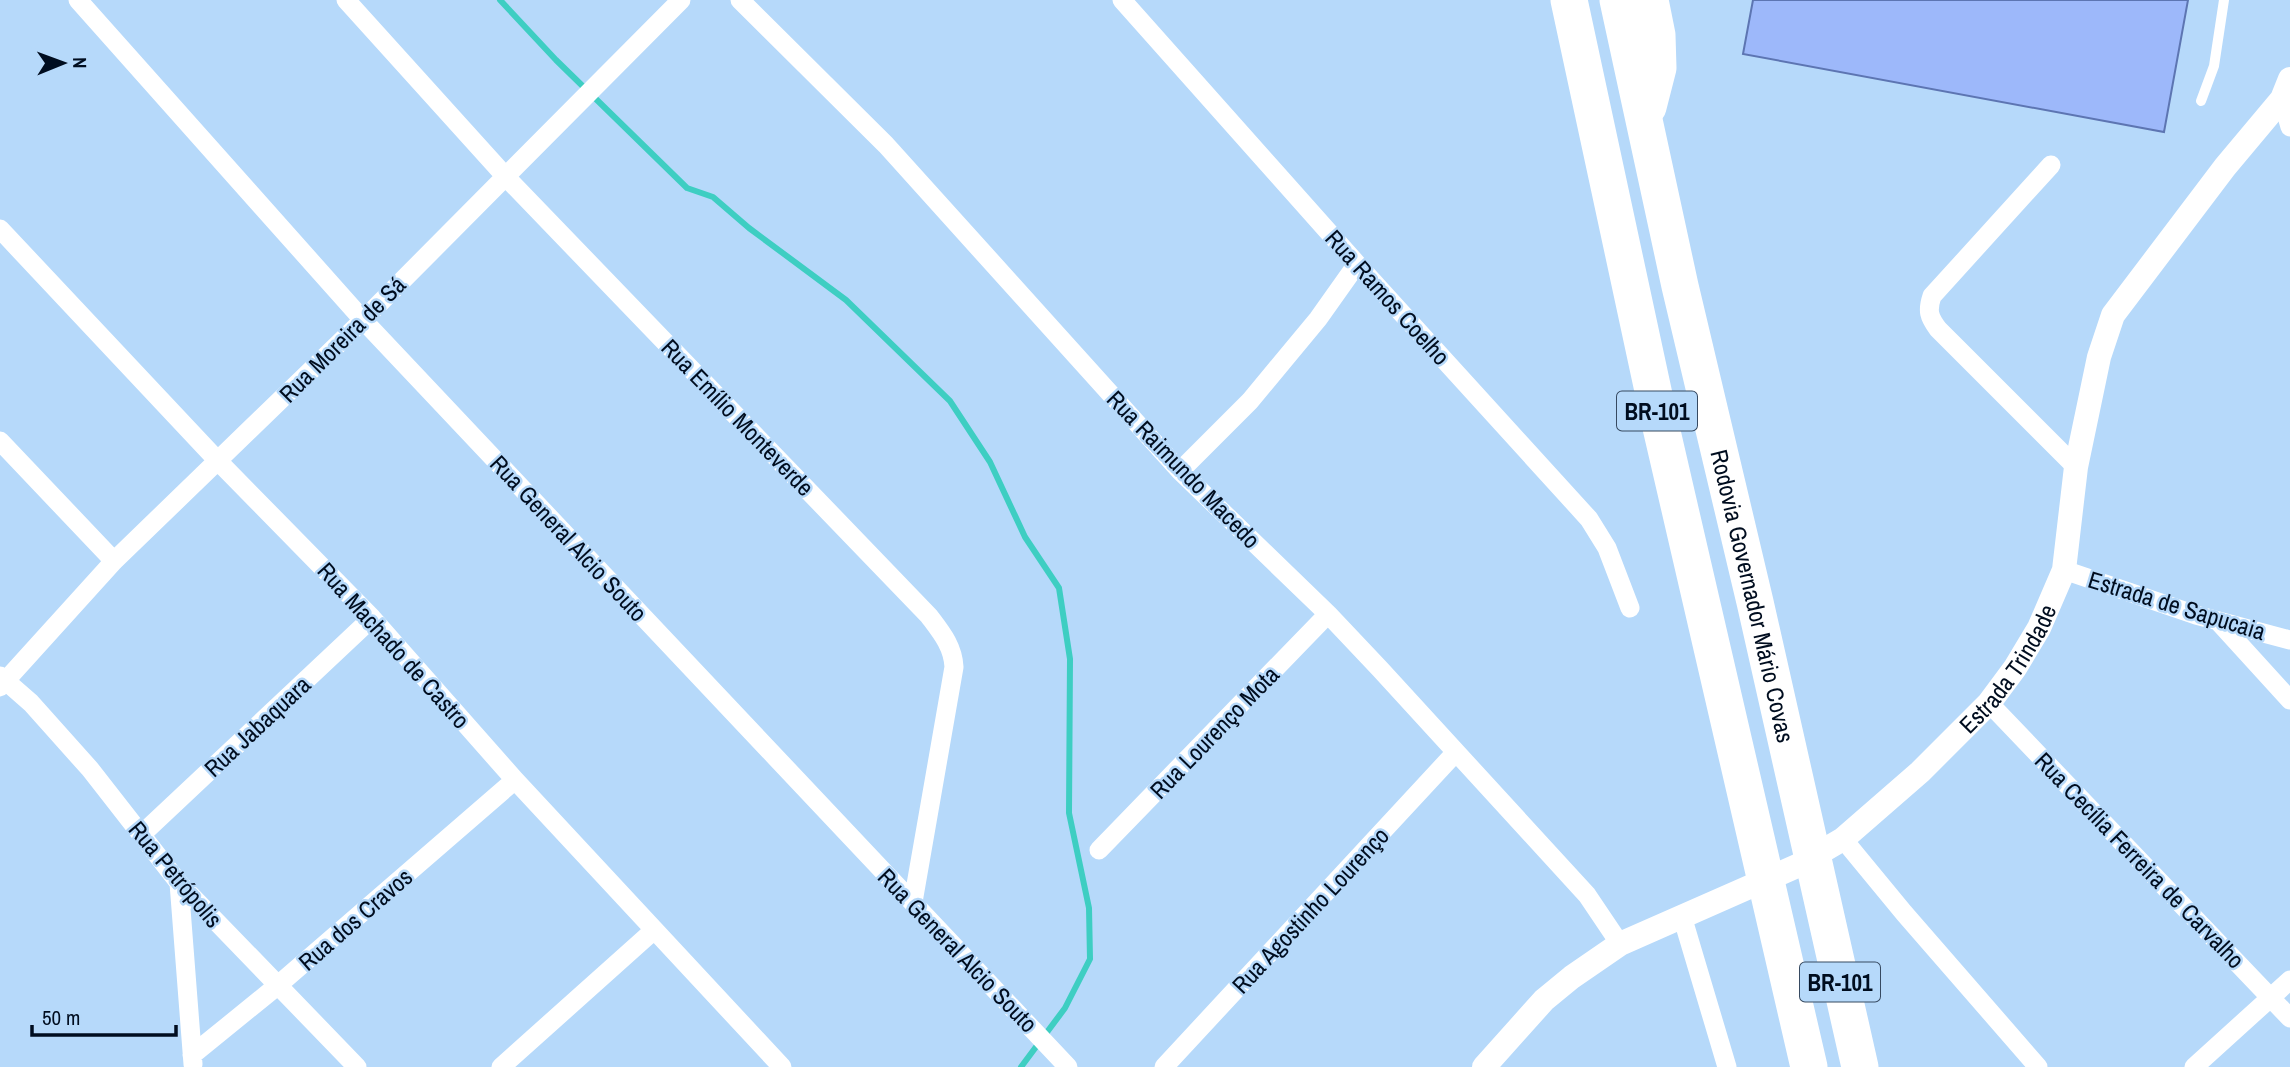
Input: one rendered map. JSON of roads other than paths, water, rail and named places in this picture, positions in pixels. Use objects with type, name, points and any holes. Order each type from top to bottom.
[{"type":"highway","name":"Rodovia Governador Mário Covas","points":[[1569,0],[1660,423],[1809,1067]]},
{"type":"highway","name":"Rodovia Governador Mário Covas","points":[[1618,0],[1646,118],[1680,286],[1860,1067]]},
{"type":"highway","points":[[1646,118],[1658,68],[1657,34],[1650,0]]},
{"type":"street","name":"Rua General Alcio Souto","points":[[78,0],[363,320],[1068,1067]]},
{"type":"street","name":"Rua Emílio Monteverde","points":[[346,0],[505,176],[929,616],[946,637],[953,655],[954,667],[913,902]]},
{"type":"street","name":"Rua Moreira de Sá","points":[[2,681],[114,561],[363,320],[681,0]]},
{"type":"street","name":"Rua Raimundo Macedo","points":[[740,0],[886,145],[1180,471],[1328,614],[1587,895],[1620,944]]},
{"type":"street","name":"Rua Ramos Coelho","points":[[1122,0],[1589,519],[1607,548],[1630,608]]},
{"type":"street","points":[[2286,89],[2290,127]]},
{"type":"street","name":"Estrada Trindade","points":[[1484,1067],[1544,1000],[1620,944],[1797,866],[1843,839],[1920,772],[1989,703],[2015,668],[2039,628],[2064,570],[2076,467],[2099,357],[2113,315],[2286,89]]},
{"type":"street","points":[[2051,165],[1932,296],[1928,308],[1930,318],[1937,329],[2076,467]]},
{"type":"street","name":"Rua Machado de Castro","points":[[0,229],[218,461],[372,618],[514,780],[782,1067]]},
{"type":"street","points":[[1180,471],[1250,401],[1318,319],[1357,264]]},
{"type":"street","points":[[0,441],[114,561]]},
{"type":"street","name":"Estrada de Sapucaia","points":[[2064,570],[2217,621],[2290,640]]},
{"type":"street","name":"Rua Lourenço Mota","points":[[1099,850],[1328,614]]},
{"type":"street","name":"Rua Jabaquara","points":[[141,835],[372,618]]},
{"type":"street","points":[[2217,621],[2290,701]]},
{"type":"street","name":"Rua Petrópolis","points":[[2,681],[31,703],[90,769],[180,883],[357,1067]]},
{"type":"street","name":"Rua Cecília Ferreira de Carvalho","points":[[1989,703],[2290,1018]]},
{"type":"street","name":"Rua Agostinho Lourenço","points":[[1164,1067],[1456,752]]},
{"type":"street","name":"Rua dos Cravos","points":[[192,1061],[514,780]]},
{"type":"street","points":[[1843,839],[1904,914],[2038,1067]]},
{"type":"street","points":[[180,883],[192,1061]]},
{"type":"street","points":[[1682,916],[1727,1067]]},
{"type":"street","points":[[501,1067],[653,931]]},
{"type":"street","points":[[2194,1067],[2290,980]]},
{"type":"lane","points":[[2201,101],[2214,66],[2224,0]]},
{"type":"waterway","points":[[500,0],[556,60],[687,188],[713,197],[749,228],[846,300],[950,401],[990,462],[1025,537],[1059,588],[1070,659],[1069,813],[1089,908],[1090,959],[1065,1008],[1021,1067]]}]
